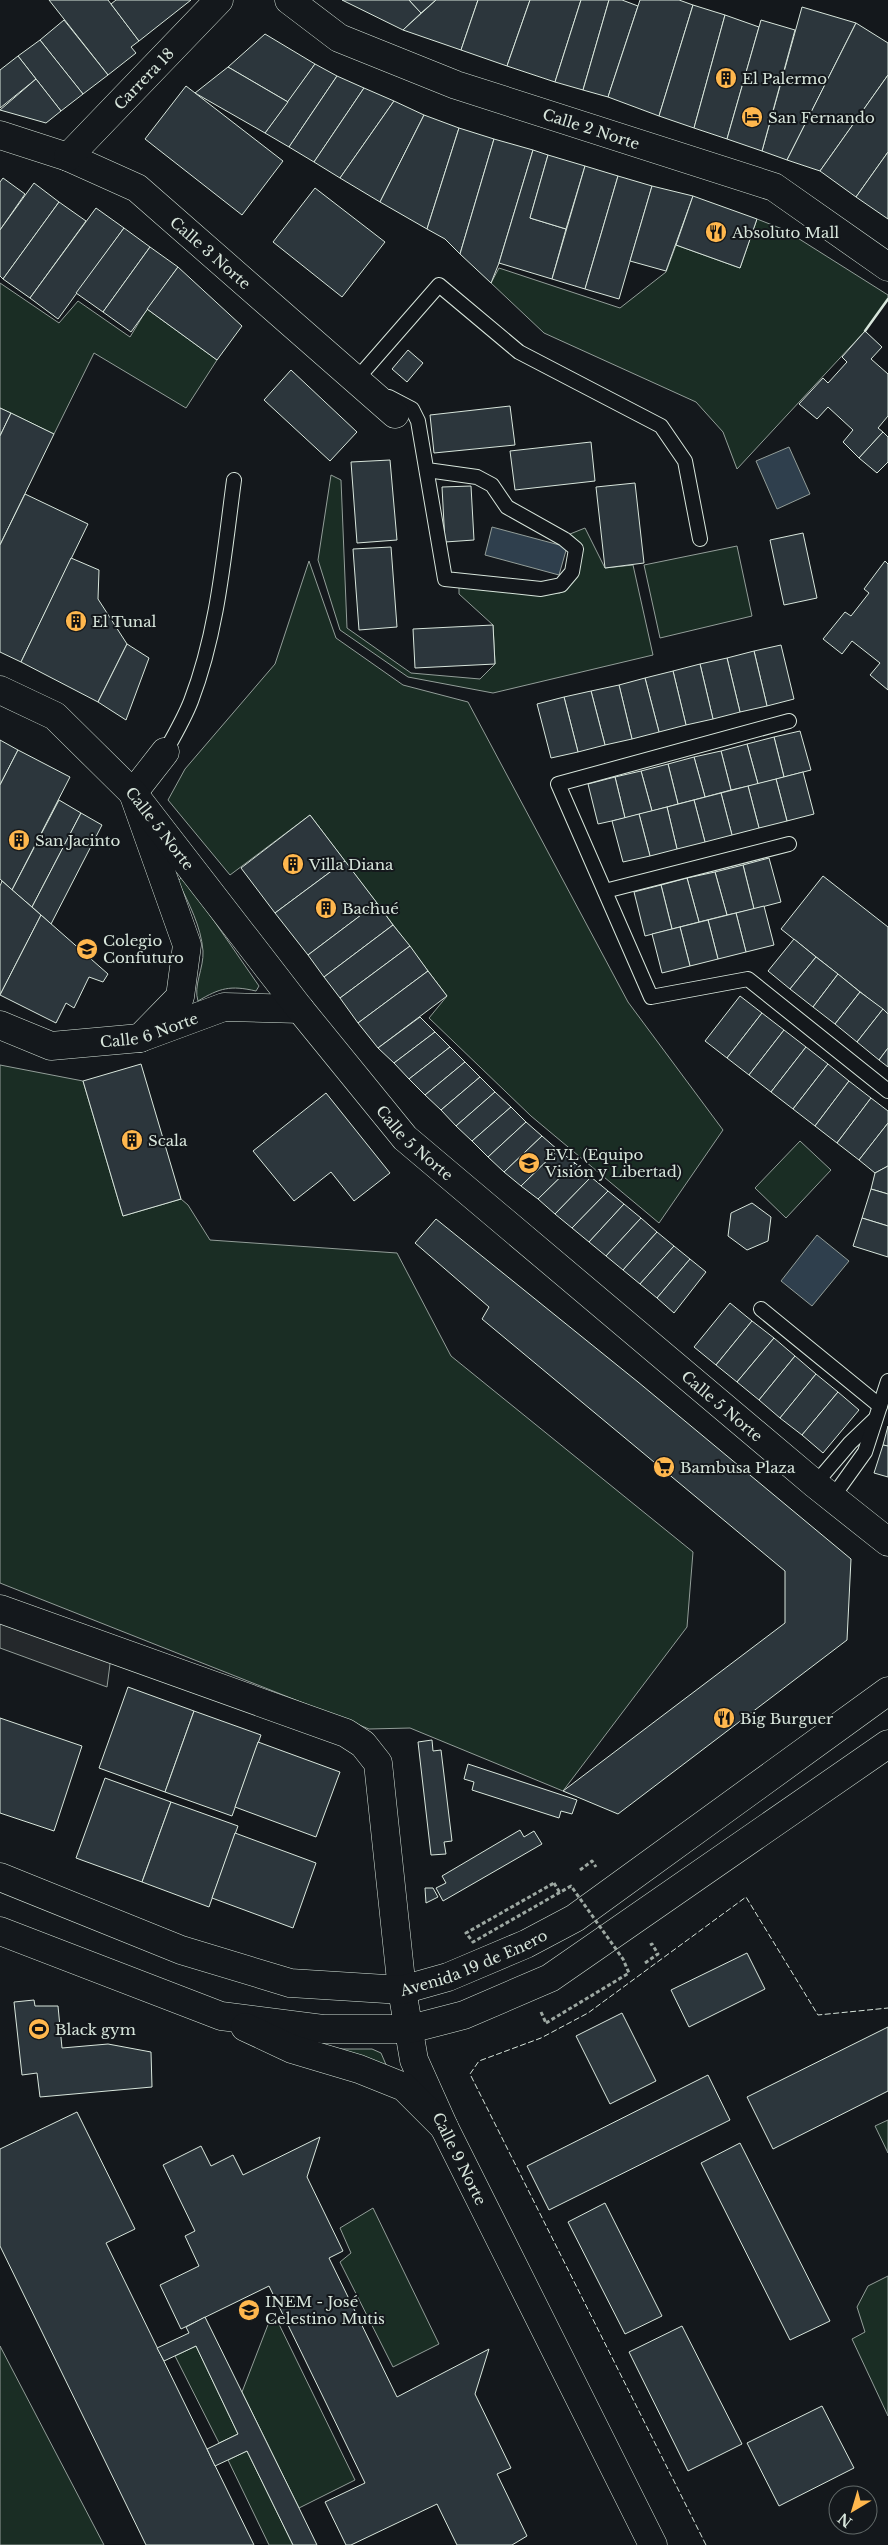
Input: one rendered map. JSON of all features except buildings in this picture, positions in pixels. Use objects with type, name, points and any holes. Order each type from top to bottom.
[{"type":"street","name":"Carrera 18","points":[[68,157],[219,0]]},
{"type":"street","name":"Calle 2 Norte","points":[[289,0],[339,38],[456,85],[774,187],[888,267]]},
{"type":"street","name":"Calle 3 Norte","points":[[0,135],[68,157],[137,188],[395,414]]},
{"type":"street","name":"Calle 5 Norte","points":[[0,690],[55,716],[134,793],[300,1009],[405,1138],[823,1491],[888,1542]]},
{"type":"street","points":[[140,1038],[180,996],[187,945],[134,793],[165,752]]},
{"type":"street","name":"Calle 6 Norte","points":[[0,1025],[51,1046],[140,1038],[224,1007],[300,1009]]},
{"type":"street","name":"Calle 9 Norte","points":[[0,1609],[346,1733],[363,1744],[378,1763],[402,1990],[414,2060],[444,2127],[652,2545]]},
{"type":"street","name":"Avenida 19 de Enero","points":[[0,1877],[181,1950],[290,1983],[402,1990],[448,1977],[526,1944],[574,1918],[888,1691]]},
{"type":"street","points":[[221,2016],[322,2029],[410,2029],[464,2015],[550,1978],[888,1744]]},
{"type":"street","points":[[0,1931],[221,2016],[292,2050],[359,2069],[404,2087],[444,2127]]},
{"type":"lane","points":[[427,470],[477,477],[492,486],[507,507],[564,538],[576,549],[572,572],[561,585],[541,588],[445,579],[418,421],[412,409],[356,380],[439,285],[519,352],[661,426],[685,462],[700,540]]},
{"type":"lane","points":[[165,752],[191,702],[207,653],[219,591],[234,480]]},
{"type":"lane","points":[[789,721],[558,784],[651,997],[748,979],[888,1091]]},
{"type":"lane","points":[[604,891],[789,844]]},
{"type":"lane","points":[[761,1309],[878,1412]]},
{"type":"lane","points":[[823,1491],[865,1452],[888,1381]]},
{"type":"lane","points":[[823,1491],[850,1443],[878,1412]]},
{"type":"path","points":[[546,2023],[629,1972],[623,1959],[571,1886],[473,1942],[466,1933],[554,1883]]},
{"type":"path","points":[[644,1948],[652,1944],[658,1954],[645,1964]]},
{"type":"path","points":[[623,1959],[630,1955]]},
{"type":"green space","points":[[757,219],[785,230],[888,295],[888,299],[865,331],[737,469],[723,432],[696,402],[544,333],[491,283],[499,268],[620,308],[666,272],[676,245],[740,268]]},
{"type":"green space","points":[[0,283],[59,323],[78,301],[130,337],[147,309],[217,360],[186,408],[94,353],[54,434],[0,408]]},
{"type":"green space","points":[[331,475],[341,480],[347,628],[411,673],[480,679],[495,664],[493,625],[459,594],[459,586],[560,593],[569,583],[579,557],[580,543],[570,534],[585,528],[605,568],[633,565],[653,655],[493,693],[408,677],[340,630],[318,560]]},
{"type":"green space","points":[[737,546],[752,616],[660,638],[644,565]]},
{"type":"green space","points":[[309,561],[336,638],[403,685],[468,702],[628,1002],[723,1130],[659,1223],[531,1116],[429,1018],[447,996],[310,815],[230,875],[168,800],[185,769],[275,664]]},
{"type":"green space","points":[[183,876],[259,986],[256,991],[239,988],[226,989],[198,1001],[197,989],[203,957],[202,942],[197,924],[178,881]]},
{"type":"green space","points":[[0,1065],[83,1081],[123,1216],[181,1199],[188,1205],[210,1240],[397,1253],[451,1356],[693,1552],[687,1627],[563,1791],[410,1728],[369,1729],[0,1583]]},
{"type":"green space","points":[[800,1141],[831,1170],[786,1218],[755,1188]]},
{"type":"green space","points":[[331,2049],[372,2049],[381,2053],[387,2067]]},
{"type":"green space","points":[[888,2120],[888,2153],[875,2126]]},
{"type":"green space","points":[[373,2208],[439,2344],[393,2367],[340,2262],[351,2253],[340,2228]]},
{"type":"green space","points":[[888,2276],[888,2416],[852,2339],[865,2332],[857,2307],[868,2286]]},
{"type":"green space","points":[[276,2318],[355,2480],[299,2508],[242,2392],[269,2322]]},
{"type":"green space","points":[[0,2346],[104,2545],[0,2545]]},
{"type":"green space","points":[[196,2346],[238,2434],[219,2443],[175,2356]]},
{"type":"green space","points":[[247,2451],[293,2545],[269,2545],[228,2460]]},
{"type":"shaded area","points":[[0,1609],[112,1649],[107,1687],[0,1648]]},
{"type":"water","points":[[789,447],[810,494],[777,509],[756,461]]},
{"type":"water","points":[[492,527],[567,547],[559,575],[485,555]]},
{"type":"water","points":[[817,1235],[849,1261],[812,1306],[781,1281]]},
{"type":"fence","points":[[706,2545],[470,2074],[479,2061],[541,2038],[588,2013],[746,1897],[818,2015],[888,2008]]},
{"type":"wall","points":[[865,331],[888,299]]},
{"type":"place","name":"El Palermo","points":[[726,78]]},
{"type":"place","name":"San Fernando","points":[[752,117]]},
{"type":"place","name":"Absoluto Mall","points":[[716,232]]},
{"type":"place","name":"El Tunal","points":[[76,621]]},
{"type":"place","name":"San Jacinto","points":[[19,840]]},
{"type":"place","name":"Villa Diana","points":[[293,864]]},
{"type":"place","name":"Bachué","points":[[326,908]]},
{"type":"place","name":"Colegio Confuturo","points":[[87,949]]},
{"type":"place","name":"Scala","points":[[132,1140]]},
{"type":"place","name":"EVL (Equipo Visión y Libertad)","points":[[529,1163]]},
{"type":"place","name":"Bambusa Plaza","points":[[664,1467]]},
{"type":"place","name":"Big Burguer","points":[[724,1718]]},
{"type":"place","name":"Black gym","points":[[39,2029]]},
{"type":"place","name":"INEM - José Celestino Mutis","points":[[249,2310]]}]
